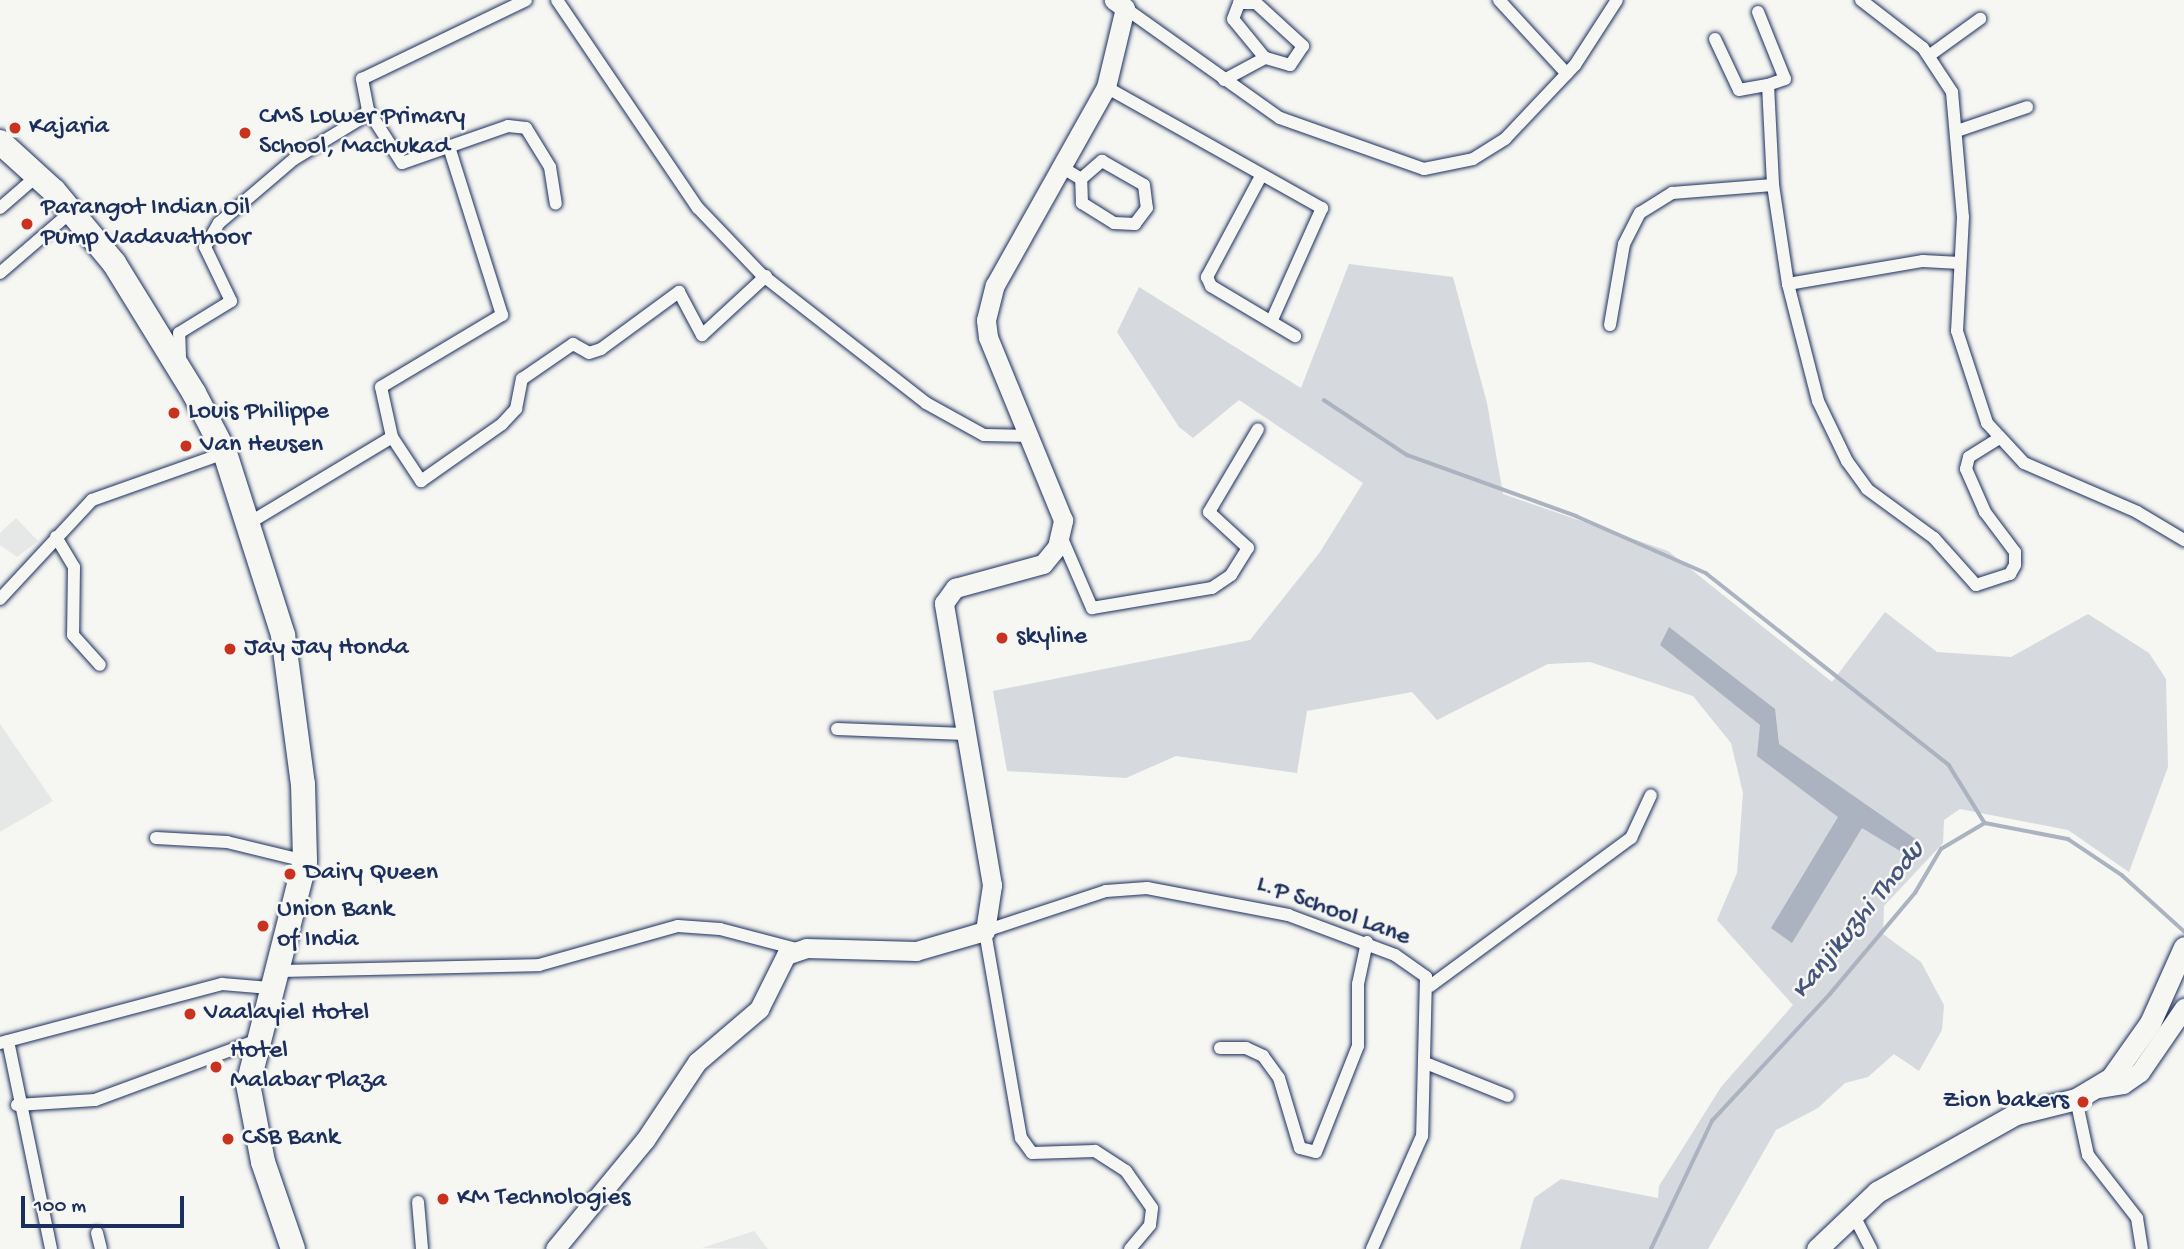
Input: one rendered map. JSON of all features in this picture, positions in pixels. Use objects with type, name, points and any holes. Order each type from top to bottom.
[{"type":"highway","points":[[0,142],[72,211],[125,279],[194,393],[225,453],[249,523],[288,664],[305,861],[255,1041],[248,1084],[254,1127],[293,1249]]},
{"type":"main road","points":[[555,1249],[645,1140],[697,1062],[759,1009],[778,965],[796,949],[916,951],[985,931],[992,885],[943,615],[946,595],[1044,564],[1060,534],[1063,520],[1032,436],[988,337],[986,320],[995,285],[1063,168],[1106,87],[1119,4]]},
{"type":"main road","points":[[2098,1088],[2150,1023],[2184,947]]},
{"type":"main road","points":[[1817,1249],[1852,1212],[2016,1114],[2076,1099],[2098,1088],[2123,1084],[2140,1072],[2184,1008]]},
{"type":"street","points":[[526,0],[362,79],[368,110],[402,163],[508,126],[526,128],[550,167],[556,204]]},
{"type":"street","points":[[557,0],[698,208],[766,276],[926,403],[984,435],[1032,436]]},
{"type":"street","points":[[1499,0],[1567,74]]},
{"type":"street","points":[[1119,4],[1280,118],[1424,169],[1455,165],[1488,151],[1567,74],[1617,0]]},
{"type":"street","points":[[1861,0],[1930,55],[1947,76],[1959,130],[1960,263],[1957,331],[1997,439],[2024,463],[2137,512],[2184,540]]},
{"type":"street","points":[[1224,80],[1265,58],[1290,65],[1303,46],[1256,3],[1239,4],[1233,19],[1265,58]]},
{"type":"street","points":[[1715,39],[1739,90],[1785,79],[1758,12]]},
{"type":"street","points":[[1930,55],[1980,19]]},
{"type":"street","points":[[1768,85],[1773,185],[1788,284],[1818,401],[1847,461],[1867,489],[1934,538],[1976,585],[2010,574],[2015,565],[2015,551],[1985,512],[1966,469],[1969,457],[1997,439]]},
{"type":"street","points":[[1106,87],[1323,214],[1272,320]]},
{"type":"street","points":[[1959,130],[2027,107]]},
{"type":"street","points":[[194,393],[177,348],[179,333],[231,301],[205,247],[211,232],[294,159],[368,110]]},
{"type":"street","points":[[449,147],[502,316],[381,387],[392,436],[421,481],[502,425],[516,409],[522,379],[573,344],[589,353],[601,349],[679,292],[702,335],[766,276]]},
{"type":"street","points":[[1102,160],[1144,185],[1147,208],[1135,224],[1114,223],[1082,204],[1081,179],[1102,160]]},
{"type":"street","points":[[1063,168],[1081,179]]},
{"type":"street","points":[[0,208],[37,175]]},
{"type":"street","points":[[1261,176],[1208,277],[1211,286],[1295,336]]},
{"type":"street","points":[[1611,325],[1624,244],[1652,201],[1672,193],[1773,185]]},
{"type":"street","points":[[0,273],[72,211]]},
{"type":"street","points":[[1788,284],[1923,261],[1960,263]]},
{"type":"street","points":[[1060,534],[1093,608],[1212,588],[1231,575],[1248,548],[1209,512],[1258,429]]},
{"type":"street","points":[[249,523],[392,436]]},
{"type":"street","points":[[0,599],[56,537],[101,495],[225,453]]},
{"type":"street","points":[[56,537],[74,567],[73,635],[100,665]]},
{"type":"street","points":[[837,729],[965,734]]},
{"type":"street","points":[[1372,1249],[1417,1154],[1428,1064],[1430,986],[1631,838],[1651,795]]},
{"type":"street","points":[[156,838],[227,842],[305,861]]},
{"type":"street","name":"L.P School Lane","points":[[985,931],[1106,891],[1147,888],[1240,901],[1367,942],[1416,967],[1430,986]]},
{"type":"street","points":[[51,1249],[4,1042],[222,984],[539,965],[678,926],[720,929],[796,949]]},
{"type":"street","points":[[985,931],[1021,1138],[1031,1153],[1095,1151],[1126,1171],[1152,1209],[1150,1225],[1130,1249]]},
{"type":"street","points":[[1220,1048],[1246,1048],[1263,1056],[1279,1078],[1300,1148],[1316,1152],[1358,1046],[1358,984],[1367,942]]},
{"type":"street","points":[[17,1105],[95,1100],[255,1041]]},
{"type":"street","points":[[1428,1064],[1508,1096]]},
{"type":"street","points":[[2076,1099],[2088,1155],[2137,1218],[2141,1249]]},
{"type":"street","points":[[418,1202],[422,1249]]},
{"type":"street","points":[[1852,1212],[1871,1249]]},
{"type":"street","points":[[97,1234],[101,1249]]},
{"type":"shaded area","points":[[1349,264],[1453,277],[1487,403],[1503,494],[1668,551],[1832,682],[1885,612],[1937,652],[2011,657],[2088,614],[2149,653],[2166,679],[2168,767],[2129,872],[2068,830],[1960,809],[1944,820],[1943,843],[1884,906],[1883,934],[1921,962],[1944,1005],[1942,1030],[1919,1071],[1894,1054],[1868,1077],[1845,1083],[1818,1108],[1776,1130],[1708,1249],[1520,1249],[1534,1198],[1561,1179],[1658,1198],[1659,1186],[1721,1087],[1793,1005],[1717,920],[1737,873],[1743,793],[1731,743],[1693,696],[1590,662],[1548,664],[1437,720],[1412,692],[1307,711],[1297,773],[1176,756],[1126,778],[1007,771],[993,691],[1250,640],[1320,552],[1363,483],[1239,400],[1193,438],[1179,427],[1117,332],[1139,287],[1301,388]]},
{"type":"shaded area","points":[[16,518],[38,541],[17,557],[0,545],[0,533]]},
{"type":"shaded area","points":[[1669,627],[1775,709],[1779,744],[1917,840],[1905,854],[1862,828],[1792,943],[1771,928],[1838,817],[1757,756],[1760,725],[1660,645]]},
{"type":"shaded area","points":[[0,724],[53,801],[0,832]]},
{"type":"shaded area","points":[[754,1231],[768,1249],[702,1248]]},
{"type":"waterway","points":[[1324,400],[1407,455],[1576,516],[1706,573],[1949,765],[1985,823]]},
{"type":"waterway","name":"Kanjikuzhi Thodu","points":[[1651,1249],[1712,1121],[1830,994],[1915,893],[1941,849],[1985,823],[2068,839],[2122,875],[2184,931]]},
{"type":"place","name":"Kajaria","points":[[15,128]]},
{"type":"place","name":"CMS Lower Primary School, Machukad","points":[[245,133]]},
{"type":"place","name":"Parangot Indian Oil Pump Vadavathoor","points":[[27,224]]},
{"type":"place","name":"Louis Philippe","points":[[174,413]]},
{"type":"place","name":"Van Heusen","points":[[186,446]]},
{"type":"place","name":"skyline","points":[[1002,638]]},
{"type":"place","name":"Jay Jay Honda","points":[[230,649]]},
{"type":"place","name":"Dairy Queen","points":[[290,874]]},
{"type":"place","name":"Union Bank of India","points":[[263,926]]},
{"type":"place","name":"Vaalayiel Hotel","points":[[190,1014]]},
{"type":"place","name":"Hotel Malabar Plaza","points":[[216,1067]]},
{"type":"place","name":"Zion bakers","points":[[2083,1102]]},
{"type":"place","name":"CSB Bank","points":[[228,1139]]},
{"type":"place","name":"KM Technologies","points":[[443,1199]]}]
